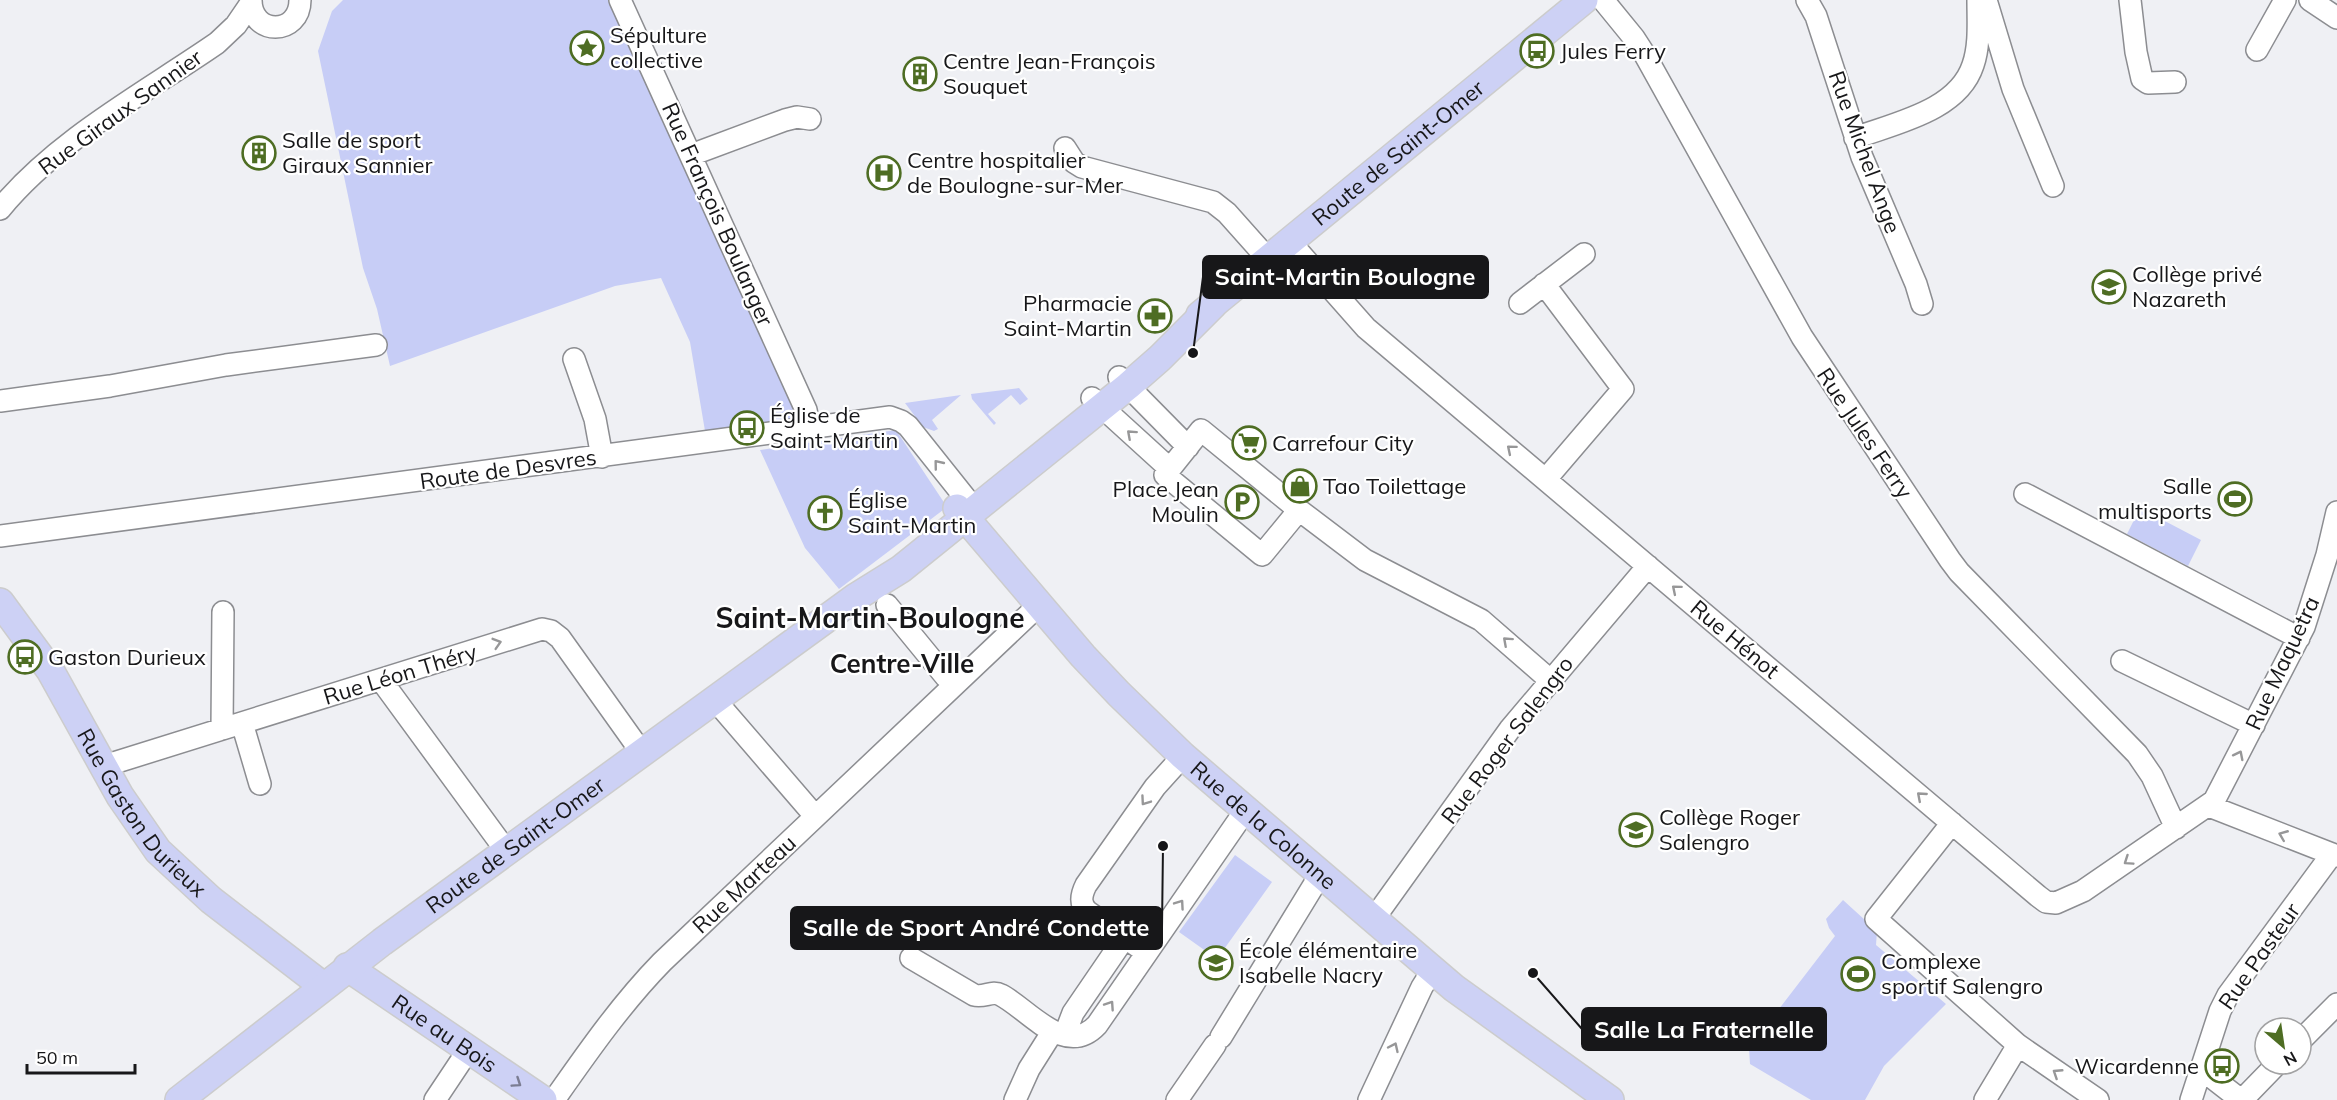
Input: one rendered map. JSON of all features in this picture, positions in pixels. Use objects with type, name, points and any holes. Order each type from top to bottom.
[{"type":"main road","name":"Route de Saint-Omer","points":[[179,1100],[347,967],[856,597],[894,574],[966,509],[1584,0]]},
{"type":"main road","name":"Rue de la Colonne","points":[[966,509],[1039,605],[1106,681],[1183,756],[1432,970],[1486,1013],[1610,1100]]},
{"type":"main road","name":"Rue Gaston Durieux","points":[[0,602],[50,670],[138,824],[167,860],[211,900],[322,987]]},
{"type":"main road","name":"Rue au Bois","points":[[347,967],[543,1100]]},
{"type":"street","name":"Rue François Boulanger","points":[[620,0],[806,410],[808,420],[803,429]]},
{"type":"street","name":"Rue Jules Ferry","points":[[1603,0],[1645,55],[1808,346],[1950,560],[2137,754],[2152,776],[2176,828]]},
{"type":"street","name":"Rue Michel Ange","points":[[1807,0],[1816,16],[1855,138],[1916,284],[1922,304]]},
{"type":"street","points":[[1855,138],[1932,109],[1956,93],[1970,74],[1975,57],[1978,0]]},
{"type":"street","points":[[1986,0],[2013,89],[2053,186]]},
{"type":"street","points":[[2130,0],[2136,52],[2142,79],[2148,83],[2175,82]]},
{"type":"street","points":[[2257,50],[2285,0]]},
{"type":"street","points":[[2310,0],[2337,18]]},
{"type":"street","points":[[251,1],[256,18],[271,27]]},
{"type":"street","name":"Rue Giraux Sannier","points":[[0,209],[30,177],[57,153],[217,43],[236,25],[251,1]]},
{"type":"street","name":"Rue Giraux Sannier","points":[[217,43],[239,33],[281,27],[290,23],[296,16],[301,2]]},
{"type":"street","points":[[691,155],[785,120],[797,117],[810,119]]},
{"type":"street","points":[[1065,148],[1074,162],[1082,167],[1213,202],[1227,213],[1268,259]]},
{"type":"street","name":"Rue Hénot","points":[[1289,242],[1366,327],[2038,896],[2051,903],[2062,902],[2083,891],[2209,806]]},
{"type":"street","points":[[1520,303],[1584,254]]},
{"type":"street","points":[[1544,285],[1623,388],[1546,479]]},
{"type":"street","points":[[0,401],[110,386],[226,364],[376,345]]},
{"type":"street","points":[[574,359],[595,419],[602,457]]},
{"type":"street","points":[[1123,382],[1188,447]]},
{"type":"street","points":[[1097,403],[1170,469]]},
{"type":"street","name":"Route de Desvres","points":[[0,537],[883,417],[896,418],[912,431],[966,509]]},
{"type":"street","points":[[1299,510],[1263,555],[1165,476],[1202,430],[1299,510],[1365,560],[1481,620],[1550,680]]},
{"type":"street","points":[[2025,494],[2299,638]]},
{"type":"street","name":"Rue Maquetra","points":[[2209,806],[2222,789],[2299,638],[2317,590],[2337,512]]},
{"type":"street","name":"Rue Roger Salengro","points":[[1373,920],[1510,729],[1648,566]]},
{"type":"street","points":[[887,605],[950,682]]},
{"type":"street","name":"Rue Marteau","points":[[554,1100],[595,1043],[654,970],[816,816],[950,682],[1039,605]]},
{"type":"street","points":[[223,612],[232,726],[260,784]]},
{"type":"street","name":"Rue Léon Théry","points":[[104,766],[547,629],[560,638],[642,753]]},
{"type":"street","points":[[2122,661],[2254,725]]},
{"type":"street","points":[[381,680],[507,852]]},
{"type":"street","points":[[715,700],[816,816]]},
{"type":"street","points":[[1146,952],[1085,910],[1082,892],[1159,781],[1183,756]]},
{"type":"street","points":[[2209,806],[2334,855]]},
{"type":"street","points":[[911,958],[974,995],[982,997],[993,993],[1000,994],[1034,1020],[1059,1033],[1083,1034],[1094,1028],[1245,811]]},
{"type":"street","points":[[1952,823],[1876,919],[2018,1045],[2098,1100]]},
{"type":"street","name":"Rue Pasteur","points":[[2191,1100],[2220,1011],[2228,995],[2334,855]]},
{"type":"street","points":[[1177,1100],[1218,1041],[1320,875]]},
{"type":"street","points":[[1015,1100],[1029,1069],[1059,1033],[1125,937]]},
{"type":"street","points":[[1369,1100],[1432,970]]},
{"type":"street","points":[[2313,1028],[2337,1004]]},
{"type":"street","points":[[1985,1100],[2018,1045]]},
{"type":"street","points":[[435,1100],[469,1049]]},
{"type":"street","points":[[2200,1069],[2241,1100],[2265,1076]]},
{"type":"shaded area","points":[[343,0],[608,0],[799,412],[791,414],[792,419],[705,431],[690,342],[661,278],[615,286],[390,366],[377,309],[363,268],[318,51],[332,11]]},
{"type":"shaded area","points":[[1019,388],[1028,399],[1020,405],[1011,395],[988,414],[996,423],[994,425],[972,399],[971,394]]},
{"type":"shaded area","points":[[961,395],[932,420],[938,429],[934,431],[923,427],[905,403]]},
{"type":"shaded area","points":[[896,430],[947,507],[839,589],[805,548],[760,450]]},
{"type":"shaded area","points":[[2140,508],[2201,540],[2188,566],[2127,534]]},
{"type":"shaded area","points":[[1235,855],[1272,882],[1217,959],[1179,932]]},
{"type":"shaded area","name":"Complexe sportif Salengro","points":[[1843,900],[1877,931],[1876,945],[1946,1004],[1884,1066],[1865,1100],[1811,1100],[1750,1064],[1749,1048],[1835,936],[1826,919]]},
{"type":"place","name":"Sépulture collective","points":[[587,48]]},
{"type":"place","name":"Jules Ferry","points":[[1537,51]]},
{"type":"place","name":"Centre Jean-François Souquet","points":[[920,74]]},
{"type":"place","name":"Salle de sport Giraux Sannier","points":[[259,153]]},
{"type":"place","name":"Centre hospitalier de Boulogne-sur-Mer","points":[[884,173]]},
{"type":"place","name":"Collège privé Nazareth","points":[[2109,287]]},
{"type":"place","name":"Pharmacie Saint-Martin","points":[[1155,316]]},
{"type":"place","name":"Saint-Martin Boulogne","points":[[1193,353]]},
{"type":"place","name":"Église de Saint-Martin","points":[[747,428]]},
{"type":"place","name":"Carrefour City","points":[[1249,443]]},
{"type":"place","name":"Tao Toilettage","points":[[1300,486]]},
{"type":"place","name":"Salle multisports","points":[[2235,499]]},
{"type":"place","name":"Place Jean Moulin","points":[[1242,502]]},
{"type":"place","name":"Église Saint-Martin","points":[[825,513]]},
{"type":"place","name":"Gaston Durieux","points":[[25,657]]},
{"type":"place","name":"Collège Roger Salengro","points":[[1636,830]]},
{"type":"place","name":"Salle de Sport André Condette","points":[[1163,846]]},
{"type":"place","name":"École élémentaire Isabelle Nacry","points":[[1216,963]]},
{"type":"place","name":"Salle La Fraternelle","points":[[1533,973]]},
{"type":"place","name":"Complexe sportif Salengro","points":[[1858,974]]},
{"type":"place","name":"Wicardenne","points":[[2222,1066]]},
{"type":"district","name":"Saint-Martin-Boulogne","points":[[870,617]]},
{"type":"district","name":"Centre-Ville","points":[[902,663]]}]
